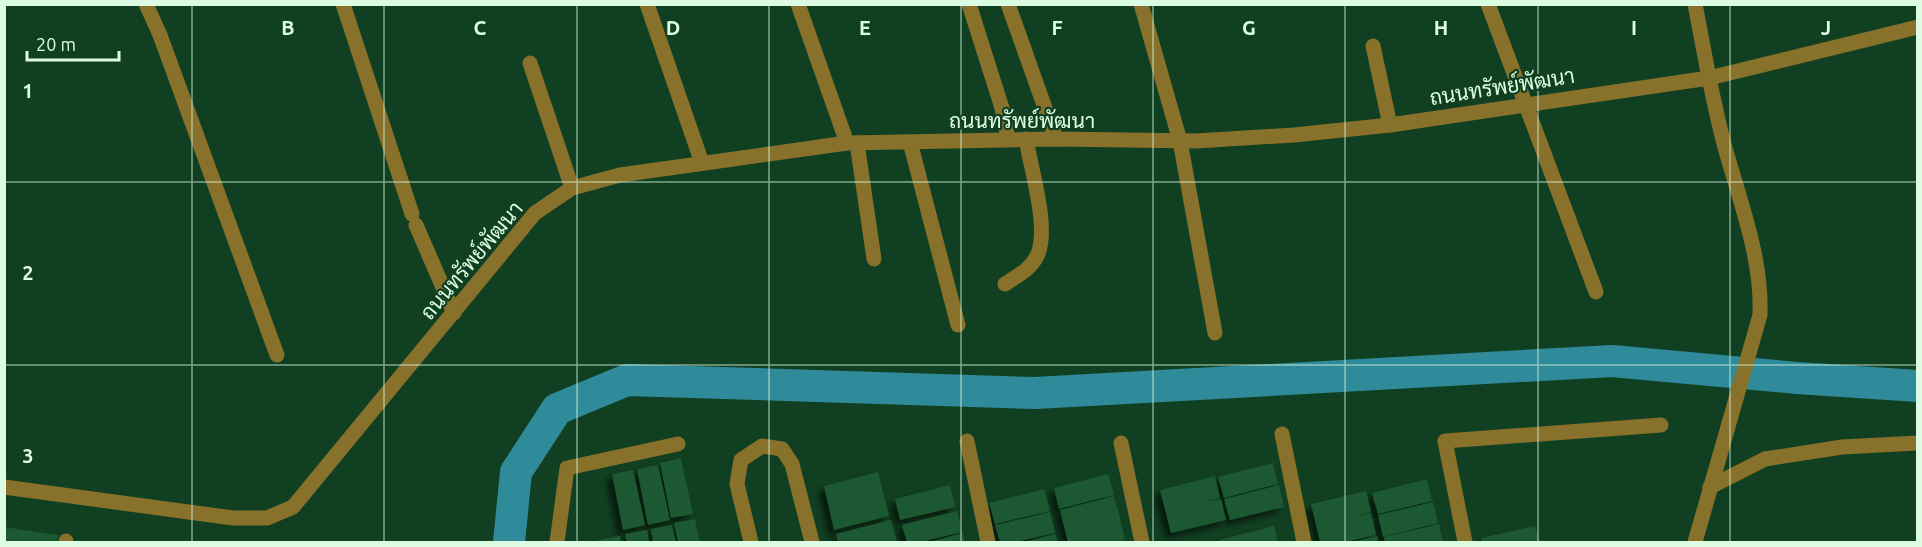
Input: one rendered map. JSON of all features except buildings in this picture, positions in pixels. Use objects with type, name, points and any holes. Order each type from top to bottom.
[{"type":"street","points":[[146,4],[160,35],[277,355]]},
{"type":"street","points":[[344,4],[414,219],[454,313]]},
{"type":"street","points":[[647,4],[702,163]]},
{"type":"street","points":[[798,4],[852,143],[874,259]]},
{"type":"street","points":[[969,4],[1002,108],[1008,139]]},
{"type":"street","points":[[1008,4],[1056,139]]},
{"type":"street","points":[[1141,4],[1180,141],[1215,333]]},
{"type":"street","points":[[1488,4],[1596,292]]},
{"type":"street","points":[[1695,4],[1709,78],[1727,156],[1758,265],[1761,290],[1760,315],[1695,543]]},
{"type":"street","name":"ถนนทรัพย์พัฒนา","points":[[4,487],[233,518],[267,518],[293,507],[310,490],[535,213],[572,188],[620,175],[852,143],[1008,139],[1180,141],[1294,135],[1390,125],[1526,103],[1709,78],[1917,27]]},
{"type":"street","points":[[1373,46],[1390,125]]},
{"type":"street","points":[[530,63],[572,188]]},
{"type":"street","points":[[1005,284],[1026,271],[1037,256],[1042,233],[1026,139]]},
{"type":"street","points":[[910,142],[958,325]]},
{"type":"street","points":[[1465,543],[1445,441],[1661,425]]},
{"type":"street","points":[[1282,434],[1305,543]]},
{"type":"street","points":[[967,441],[988,543]]},
{"type":"street","points":[[1121,442],[1142,543]]},
{"type":"street","points":[[1710,487],[1765,459],[1842,447],[1917,442]]},
{"type":"street","points":[[556,543],[567,468],[678,444]]},
{"type":"street","points":[[751,543],[737,484],[741,460],[762,446],[782,449],[792,464],[812,543]]},
{"type":"waterway","points":[[509,542],[516,472],[557,409],[627,380],[1035,393],[1612,361],[1797,378],[1918,386]]}]
